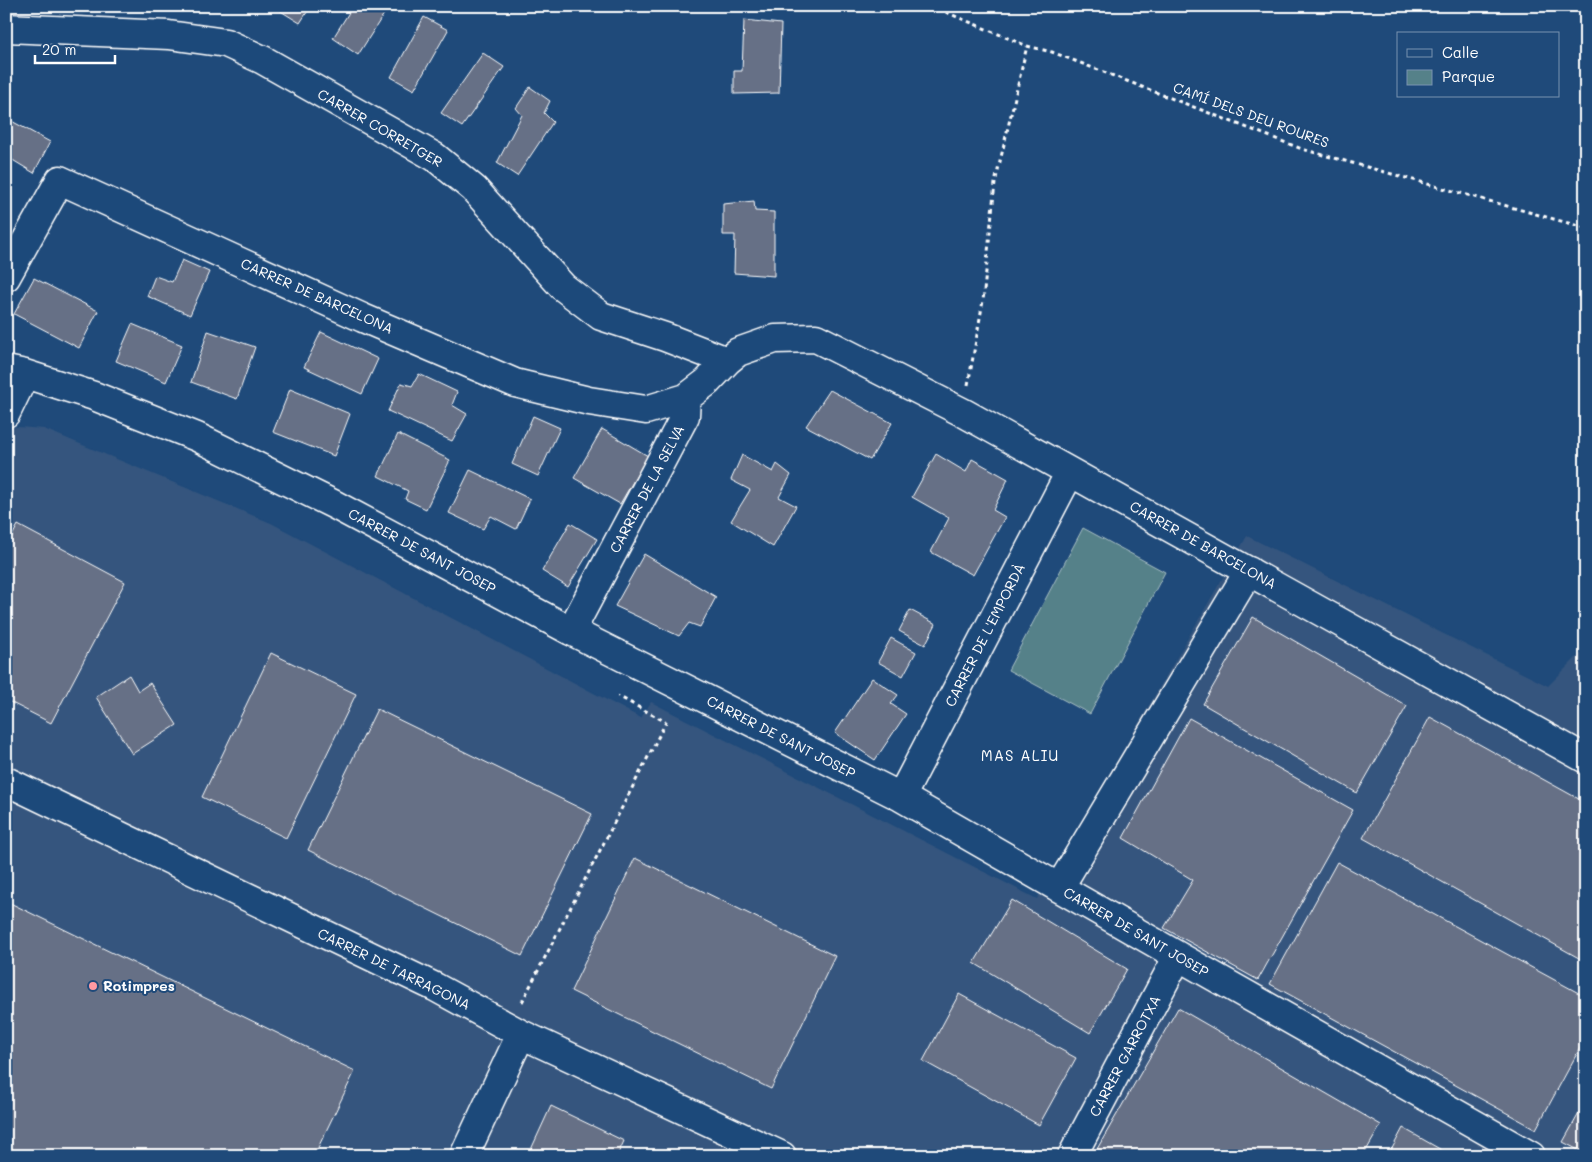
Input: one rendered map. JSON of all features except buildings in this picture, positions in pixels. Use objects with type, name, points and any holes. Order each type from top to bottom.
[{"type":"street","name":"CARRER CORRETGER","points":[[6,28],[169,35],[226,42],[263,60],[435,157],[474,189],[563,287],[601,316],[665,336],[727,361]]},
{"type":"street","name":"CARRER DE BARCELONA","points":[[6,277],[60,180],[363,318],[515,383],[589,401],[646,410],[686,398]]},
{"type":"street","name":"CARRER DE BARCELONA","points":[[727,361],[738,352],[775,339],[816,338],[964,413],[1586,759]]},
{"type":"street","points":[[686,398],[708,382],[727,361]]},
{"type":"street","points":[[6,413],[15,372]]},
{"type":"street","name":"CARRER DE SANT JOSEP","points":[[15,372],[94,396],[197,437],[335,505],[571,630],[901,797],[1531,1156]]},
{"type":"street","name":"CARRER DE LA SELVA","points":[[571,630],[685,416],[686,398]]},
{"type":"street","name":"CARRER DE L'EMPORDÀ","points":[[901,797],[1070,472]]},
{"type":"street","points":[[1059,888],[1249,570]]},
{"type":"street","name":"CARRER DE TARRAGONA","points":[[6,781],[435,987],[515,1031],[782,1156]]},
{"type":"street","name":"CARRER GARROTXA","points":[[1072,1156],[1178,956]]},
{"type":"street","points":[[464,1156],[515,1031]]},
{"type":"path","name":"CAMÍ DELS DEU ROURES","points":[[931,6],[1027,46],[1052,52],[1302,149],[1586,228]]},
{"type":"path","points":[[964,413],[982,302],[995,183],[1027,46]]},
{"type":"path","points":[[515,1031],[666,722],[618,696]]},
{"type":"shaded area","points":[[6,426],[44,429],[271,523],[641,718],[651,702],[1037,899],[1247,536],[1548,686],[1586,648],[1586,1156],[6,1156]]},
{"type":"green space","points":[[1083,528],[1165,572],[1090,714],[1008,670]]},
{"type":"place","name":"Rotimpres","points":[[93,986]]},
{"type":"district","name":"MAS ALIU","points":[[1020,756]]}]
